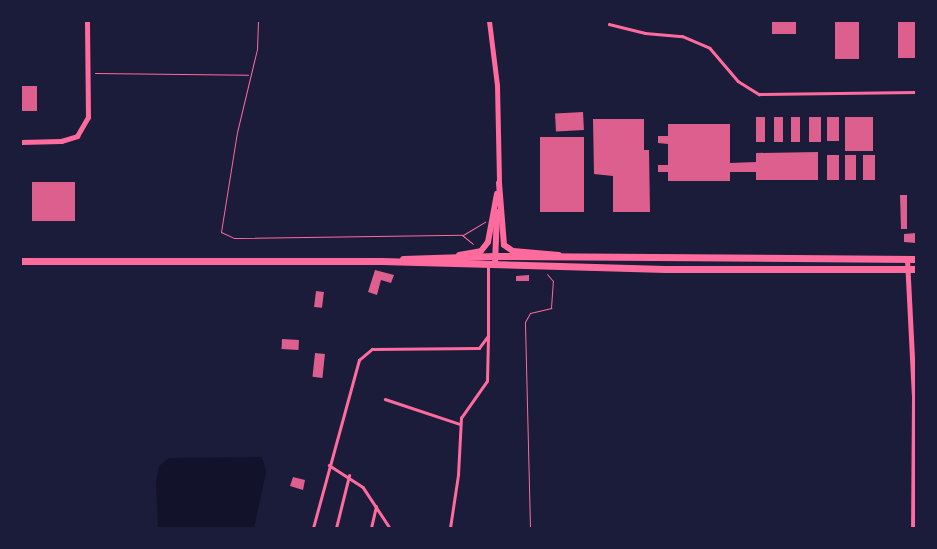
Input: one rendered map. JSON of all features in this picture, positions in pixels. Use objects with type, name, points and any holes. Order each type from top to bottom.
[{"type":"main road","points":[[380,261],[492,256],[916,259]]},
{"type":"main road","points":[[21,261],[380,261],[665,269],[912,270]]},
{"type":"street","points":[[21,142],[61,141],[77,136],[88,118],[87,21]]},
{"type":"street","points":[[489,21],[497,90],[499,183],[504,245],[513,251],[548,252],[566,257]]},
{"type":"street","points":[[444,257],[476,252],[488,242],[499,183]]},
{"type":"street","points":[[492,264],[499,183]]},
{"type":"street","points":[[907,259],[912,270],[914,395],[913,528]]},
{"type":"lane","points":[[609,24],[645,33],[682,36],[710,48],[738,81],[759,94],[916,92]]},
{"type":"lane","points":[[450,528],[458,475],[460,424],[464,412],[487,381],[492,264]]},
{"type":"lane","points":[[313,528],[359,360],[372,349],[479,348],[488,336]]},
{"type":"lane","points":[[385,399],[460,424]]},
{"type":"lane","points":[[329,465],[349,476],[363,487],[390,528]]},
{"type":"lane","points":[[336,528],[349,476]]},
{"type":"lane","points":[[371,528],[376,507]]},
{"type":"path","points":[[258,21],[257,49],[249,75],[237,132],[231,186],[220,224],[225,236],[462,235],[492,220]]},
{"type":"path","points":[[87,72],[249,75]]},
{"type":"path","points":[[462,235],[474,246],[476,252]]},
{"type":"path","points":[[530,528],[525,322],[530,313],[551,308],[552,265]]},
{"type":"path","points":[[544,273],[551,276]]},
{"type":"shaded area","points":[[262,457],[266,472],[254,528],[158,528],[156,483],[159,466],[169,458]]},
{"type":"building","points":[[772,21],[796,21],[796,34],[772,34]]},
{"type":"building","points":[[835,21],[859,21],[859,59],[835,59]]},
{"type":"building","points":[[898,21],[916,21],[916,58],[898,58]]},
{"type":"building","points":[[21,86],[37,86],[37,111],[21,111]]},
{"type":"building","points":[[583,112],[584,130],[556,131],[555,113]]},
{"type":"building","points":[[756,117],[765,117],[765,142],[756,142]]},
{"type":"building","points":[[774,117],[783,117],[783,142],[774,142]]},
{"type":"building","points":[[791,117],[800,117],[800,142],[791,142]]},
{"type":"building","points":[[809,117],[821,117],[821,142],[809,142]]},
{"type":"building","points":[[827,117],[839,117],[839,141],[827,141]]},
{"type":"building","points":[[845,117],[873,117],[873,151],[845,151]]},
{"type":"building","points":[[593,119],[644,119],[644,150],[649,150],[650,212],[613,212],[613,176],[594,174]]},
{"type":"building","points":[[668,124],[730,124],[730,163],[756,162],[756,153],[818,152],[818,180],[756,180],[756,172],[730,172],[730,181],[668,181],[668,172],[658,172],[658,165],[668,165],[668,144],[658,143],[658,136],[668,136]]},
{"type":"building","points":[[540,137],[584,137],[584,212],[540,212]]},
{"type":"building","points":[[827,155],[839,155],[839,180],[827,180]]},
{"type":"building","points":[[845,155],[856,155],[856,180],[845,180]]},
{"type":"building","points":[[863,155],[875,155],[875,180],[863,180]]},
{"type":"building","points":[[32,182],[75,182],[75,221],[32,221]]},
{"type":"building","points":[[900,195],[907,195],[907,229],[901,229]]},
{"type":"building","points":[[916,233],[916,243],[904,242],[904,234]]},
{"type":"building","points":[[375,270],[394,275],[391,283],[381,280],[377,295],[368,292]]},
{"type":"building","points":[[529,275],[529,281],[516,281],[516,276]]},
{"type":"building","points":[[316,291],[324,292],[322,308],[314,307]]},
{"type":"building","points":[[282,339],[299,340],[298,350],[281,349]]},
{"type":"building","points":[[315,353],[325,354],[322,378],[312,377]]},
{"type":"building","points":[[293,477],[305,480],[303,490],[290,486]]}]
